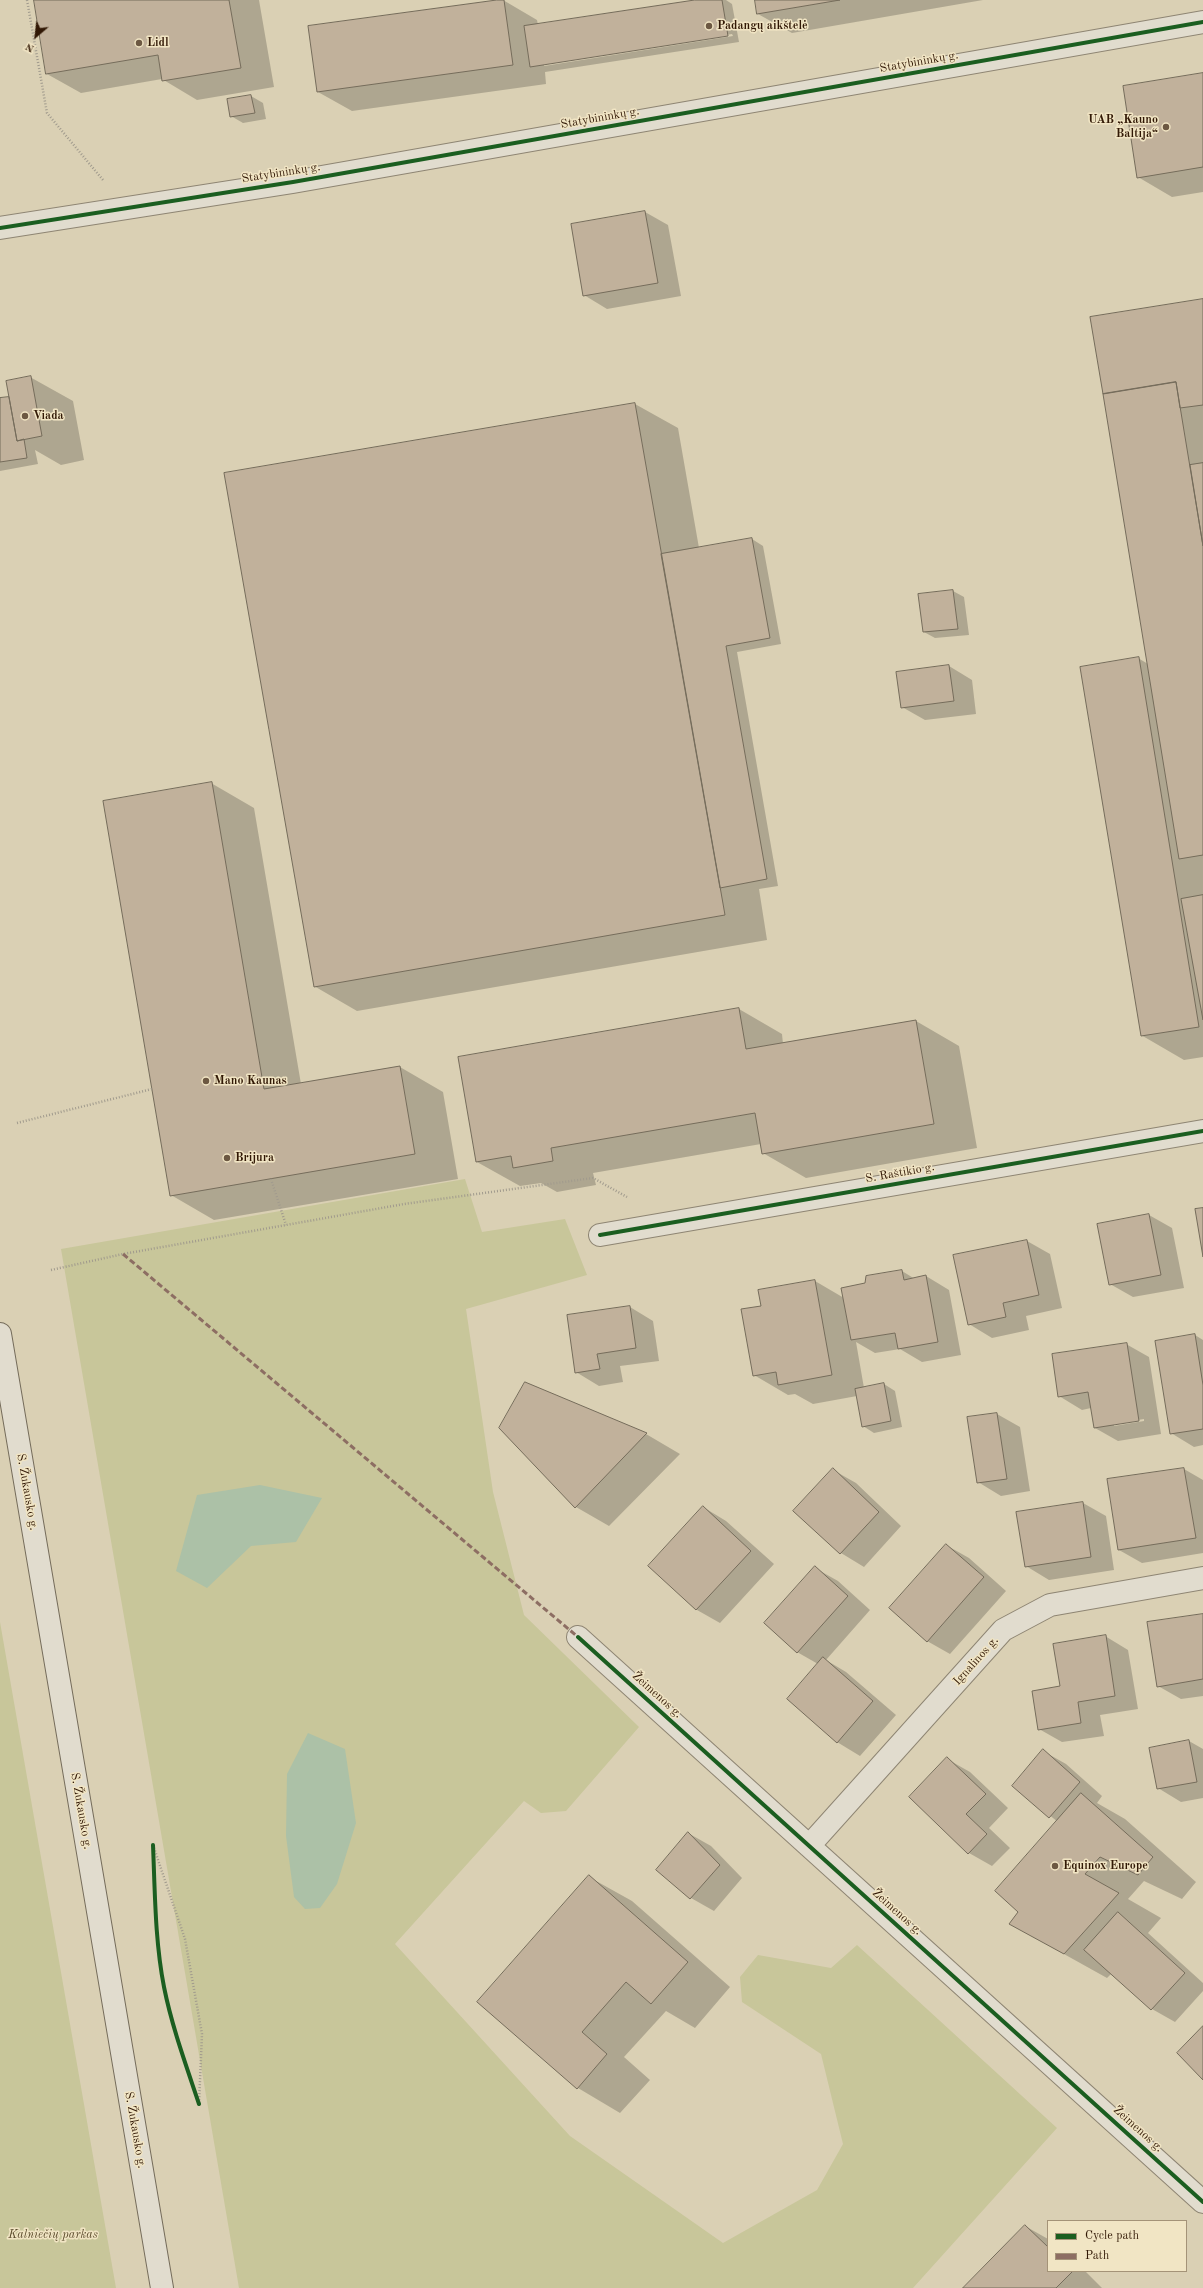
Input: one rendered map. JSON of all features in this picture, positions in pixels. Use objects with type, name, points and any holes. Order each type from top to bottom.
[{"type":"street","name":"Statybininkų g.","points":[[0,228],[293,182],[1203,22]]},
{"type":"street","name":"S. Raštikio g.","points":[[600,1235],[1203,1131]]},
{"type":"street","name":"S. Žukausko g.","points":[[0,1334],[162,2288]]},
{"type":"street","name":"Ignalinos g.","points":[[809,1846],[1003,1630],[1050,1605],[1203,1578]]},
{"type":"street","name":"Žeimenos g.","points":[[578,1637],[1203,2202]]},
{"type":"path","points":[[27,0],[47,113],[126,208]]},
{"type":"path","points":[[17,1123],[152,1089]]},
{"type":"path","points":[[51,1270],[123,1254],[404,1204],[593,1178],[673,1223]]},
{"type":"path","points":[[271,1179],[286,1225]]},
{"type":"path","points":[[153,1845],[154,1869]]},
{"type":"path","points":[[153,1845],[185,1939],[194,1987],[202,2034],[199,2104]]},
{"type":"path","points":[[194,2089],[199,2104]]},
{"type":"green space","points":[[465,1179],[482,1232],[565,1219],[587,1275],[466,1309],[493,1492],[524,1615],[639,1727],[566,1811],[541,1813],[524,1801],[395,1944],[570,2136],[723,2243],[817,2190],[843,2144],[821,2054],[742,2002],[740,1977],[758,1955],[831,1968],[857,1945],[1057,2128],[913,2288],[239,2288],[61,1249]]},
{"type":"green space","name":"Kalniečių parkas","points":[[0,1622],[116,2288],[0,2288]]},
{"type":"shaded area","points":[[260,1485],[322,1498],[296,1542],[251,1546],[207,1588],[176,1571],[197,1495]]},
{"type":"shaded area","points":[[308,1733],[345,1749],[356,1823],[337,1884],[320,1908],[305,1909],[294,1897],[286,1836],[287,1774]]},
{"type":"building","name":"Lidl","points":[[34,0],[229,0],[241,68],[162,81],[158,55],[46,74]]},
{"type":"building","points":[[504,0],[513,65],[317,92],[308,26]]},
{"type":"building","points":[[695,0],[722,0],[728,36],[530,67],[524,26]]},
{"type":"building","points":[[755,0],[840,0],[757,14]]},
{"type":"building","name":"UAB „Kauno Baltija“","points":[[1203,73],[1203,167],[1137,178],[1123,86]]},
{"type":"building","points":[[251,95],[255,113],[230,117],[227,99]]},
{"type":"building","points":[[645,211],[658,283],[583,296],[571,224]]},
{"type":"building","points":[[1203,299],[1203,405],[1180,408],[1176,382],[1103,394],[1090,317]]},
{"type":"building","name":"Viada","points":[[31,376],[42,436],[17,441],[6,381]]},
{"type":"building","points":[[1176,382],[1203,546],[1203,855],[1179,859],[1103,394]]},
{"type":"building","points":[[9,397],[17,441],[24,439],[27,458],[0,462],[0,398]]},
{"type":"building","points":[[635,403],[725,915],[314,987],[224,473]]},
{"type":"building","points":[[1203,463],[1203,546],[1190,465]]},
{"type":"building","points":[[752,538],[770,638],[726,646],[767,879],[720,888],[661,554]]},
{"type":"building","points":[[953,590],[958,629],[923,632],[918,594]]},
{"type":"building","points":[[1139,657],[1199,1027],[1141,1036],[1080,667]]},
{"type":"building","points":[[949,665],[954,701],[901,708],[896,672]]},
{"type":"building","points":[[212,782],[264,1089],[400,1066],[415,1154],[170,1196],[103,801]]},
{"type":"building","points":[[1203,895],[1203,1020],[1181,899]]},
{"type":"building","points":[[739,1008],[746,1049],[916,1020],[934,1124],[762,1154],[755,1113],[551,1148],[553,1161],[513,1168],[511,1156],[476,1162],[458,1057]]},
{"type":"building","points":[[1203,1208],[1203,1257],[1195,1209]]},
{"type":"building","points":[[1149,1214],[1161,1275],[1109,1285],[1097,1224]]},
{"type":"building","points":[[1027,1240],[1039,1295],[1003,1303],[1006,1317],[968,1325],[953,1255]]},
{"type":"building","points":[[902,1270],[904,1280],[926,1275],[938,1342],[898,1349],[895,1333],[851,1340],[841,1288],[865,1283],[866,1276]]},
{"type":"building","points":[[815,1280],[832,1375],[778,1385],[776,1372],[753,1376],[741,1309],[761,1306],[758,1290]]},
{"type":"building","points":[[630,1306],[636,1348],[597,1354],[600,1369],[575,1373],[567,1315]]},
{"type":"building","points":[[1195,1334],[1203,1385],[1203,1429],[1170,1434],[1155,1341]]},
{"type":"building","points":[[1127,1343],[1139,1421],[1094,1428],[1088,1392],[1058,1397],[1052,1354]]},
{"type":"building","points":[[525,1382],[647,1433],[575,1508],[499,1428]]},
{"type":"building","points":[[884,1383],[891,1421],[862,1427],[855,1389]]},
{"type":"building","points":[[997,1413],[1007,1479],[977,1483],[967,1417]]},
{"type":"building","points":[[833,1468],[879,1512],[840,1554],[793,1511]]},
{"type":"building","points":[[1184,1468],[1196,1538],[1118,1550],[1107,1479]]},
{"type":"building","points":[[1083,1502],[1091,1557],[1025,1567],[1016,1512]]},
{"type":"building","points":[[703,1506],[751,1551],[696,1610],[648,1566]]},
{"type":"building","points":[[946,1544],[984,1577],[927,1642],[889,1608]]},
{"type":"building","points":[[815,1566],[848,1596],[797,1653],[764,1623]]},
{"type":"building","points":[[1203,1614],[1203,1679],[1157,1687],[1147,1622]]},
{"type":"building","points":[[1106,1635],[1115,1696],[1078,1702],[1081,1723],[1038,1730],[1032,1691],[1060,1686],[1053,1644]]},
{"type":"building","points":[[823,1657],[873,1701],[837,1743],[787,1699]]},
{"type":"building","points":[[1189,1740],[1197,1782],[1157,1789],[1149,1748]]},
{"type":"building","points":[[1043,1749],[1080,1782],[1049,1818],[1012,1786]]},
{"type":"building","points":[[947,1757],[986,1794],[966,1814],[987,1834],[968,1854],[909,1797]]},
{"type":"building","name":"Equinox Europe","points":[[1081,1793],[1153,1857],[1138,1875],[1100,1857],[1085,1874],[1119,1893],[1064,1954],[1009,1924],[1018,1912],[995,1891]]},
{"type":"building","points":[[688,1832],[720,1865],[690,1899],[656,1870]]},
{"type":"building","points":[[589,1875],[688,1962],[651,2004],[626,1982],[582,2032],[607,2054],[577,2089],[477,2002]]},
{"type":"building","points":[[1118,1912],[1185,1973],[1151,2010],[1084,1950]]},
{"type":"building","points":[[1203,2026],[1203,2080],[1177,2053]]},
{"type":"building","points":[[1025,2225],[1047,2246],[1047,2272],[1072,2272],[1056,2288],[963,2288]]},
{"type":"marked path","points":[[123,1254],[578,1637]]},
{"type":"cycle path","points":[[0,228],[293,182],[1203,22]]},
{"type":"cycle path","points":[[600,1235],[1203,1131]]},
{"type":"cycle path","points":[[578,1637],[1203,2202]]},
{"type":"cycle path","points":[[153,1845],[157,1935],[164,1987],[175,2031],[199,2104]]},
{"type":"place","name":"Padangų aikštelė","points":[[709,26]]},
{"type":"place","name":"Lidl","points":[[139,43]]},
{"type":"place","name":"UAB „Kauno Baltija“","points":[[1166,127]]},
{"type":"place","name":"Viada","points":[[25,416]]},
{"type":"place","name":"Mano Kaunas","points":[[206,1081]]},
{"type":"place","name":"Brijura","points":[[227,1158]]},
{"type":"place","name":"Equinox Europe","points":[[1055,1866]]}]
